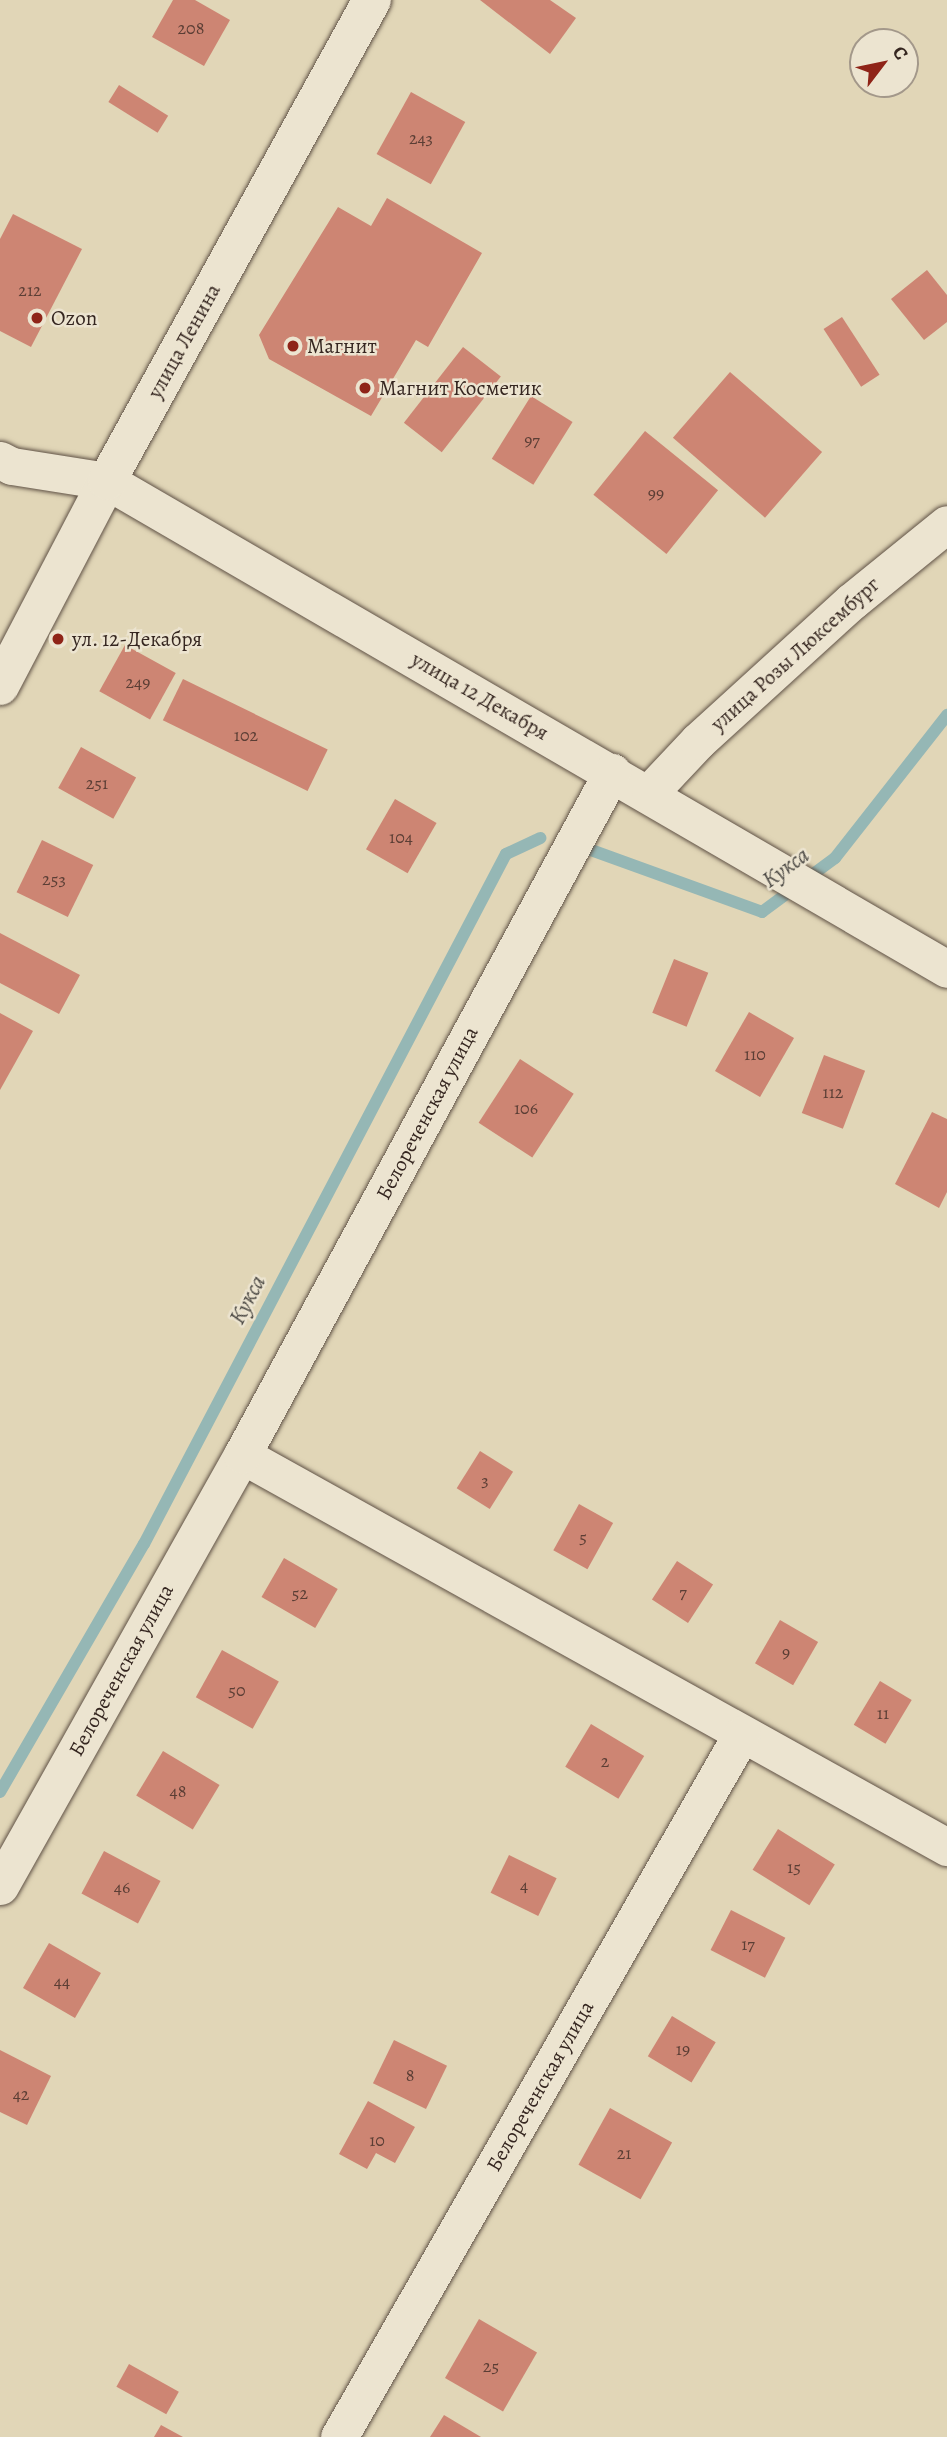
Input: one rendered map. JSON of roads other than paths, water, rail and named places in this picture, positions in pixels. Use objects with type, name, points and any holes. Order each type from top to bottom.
[{"type":"street","name":"улица Ленина","points":[[0,685],[107,481],[372,0]]},
{"type":"street","name":"улица 12 Декабря","points":[[0,460],[12,466],[107,481],[650,792],[861,921],[947,969]]},
{"type":"street","name":"улица Розы Люксембург","points":[[650,792],[698,741],[842,611],[947,524]]},
{"type":"street","name":"Белореченская улица","points":[[0,1885],[242,1455],[612,772]]},
{"type":"street","points":[[242,1455],[741,1735],[947,1847]]},
{"type":"street","name":"Белореченская улица","points":[[339,2437],[741,1735]]},
{"type":"waterway","name":"Кукса","points":[[591,850],[762,912],[835,858],[947,715]]},
{"type":"waterway","name":"Кукса","points":[[0,1792],[144,1544],[506,854],[540,838]]},
{"type":"place","name":"Ozon","points":[[37,318]]},
{"type":"place","name":"Магнит","points":[[293,346]]},
{"type":"place","name":"Магнит Косметик","points":[[365,388]]},
{"type":"place","name":"ул. 12-Декабря","points":[[58,639]]}]
